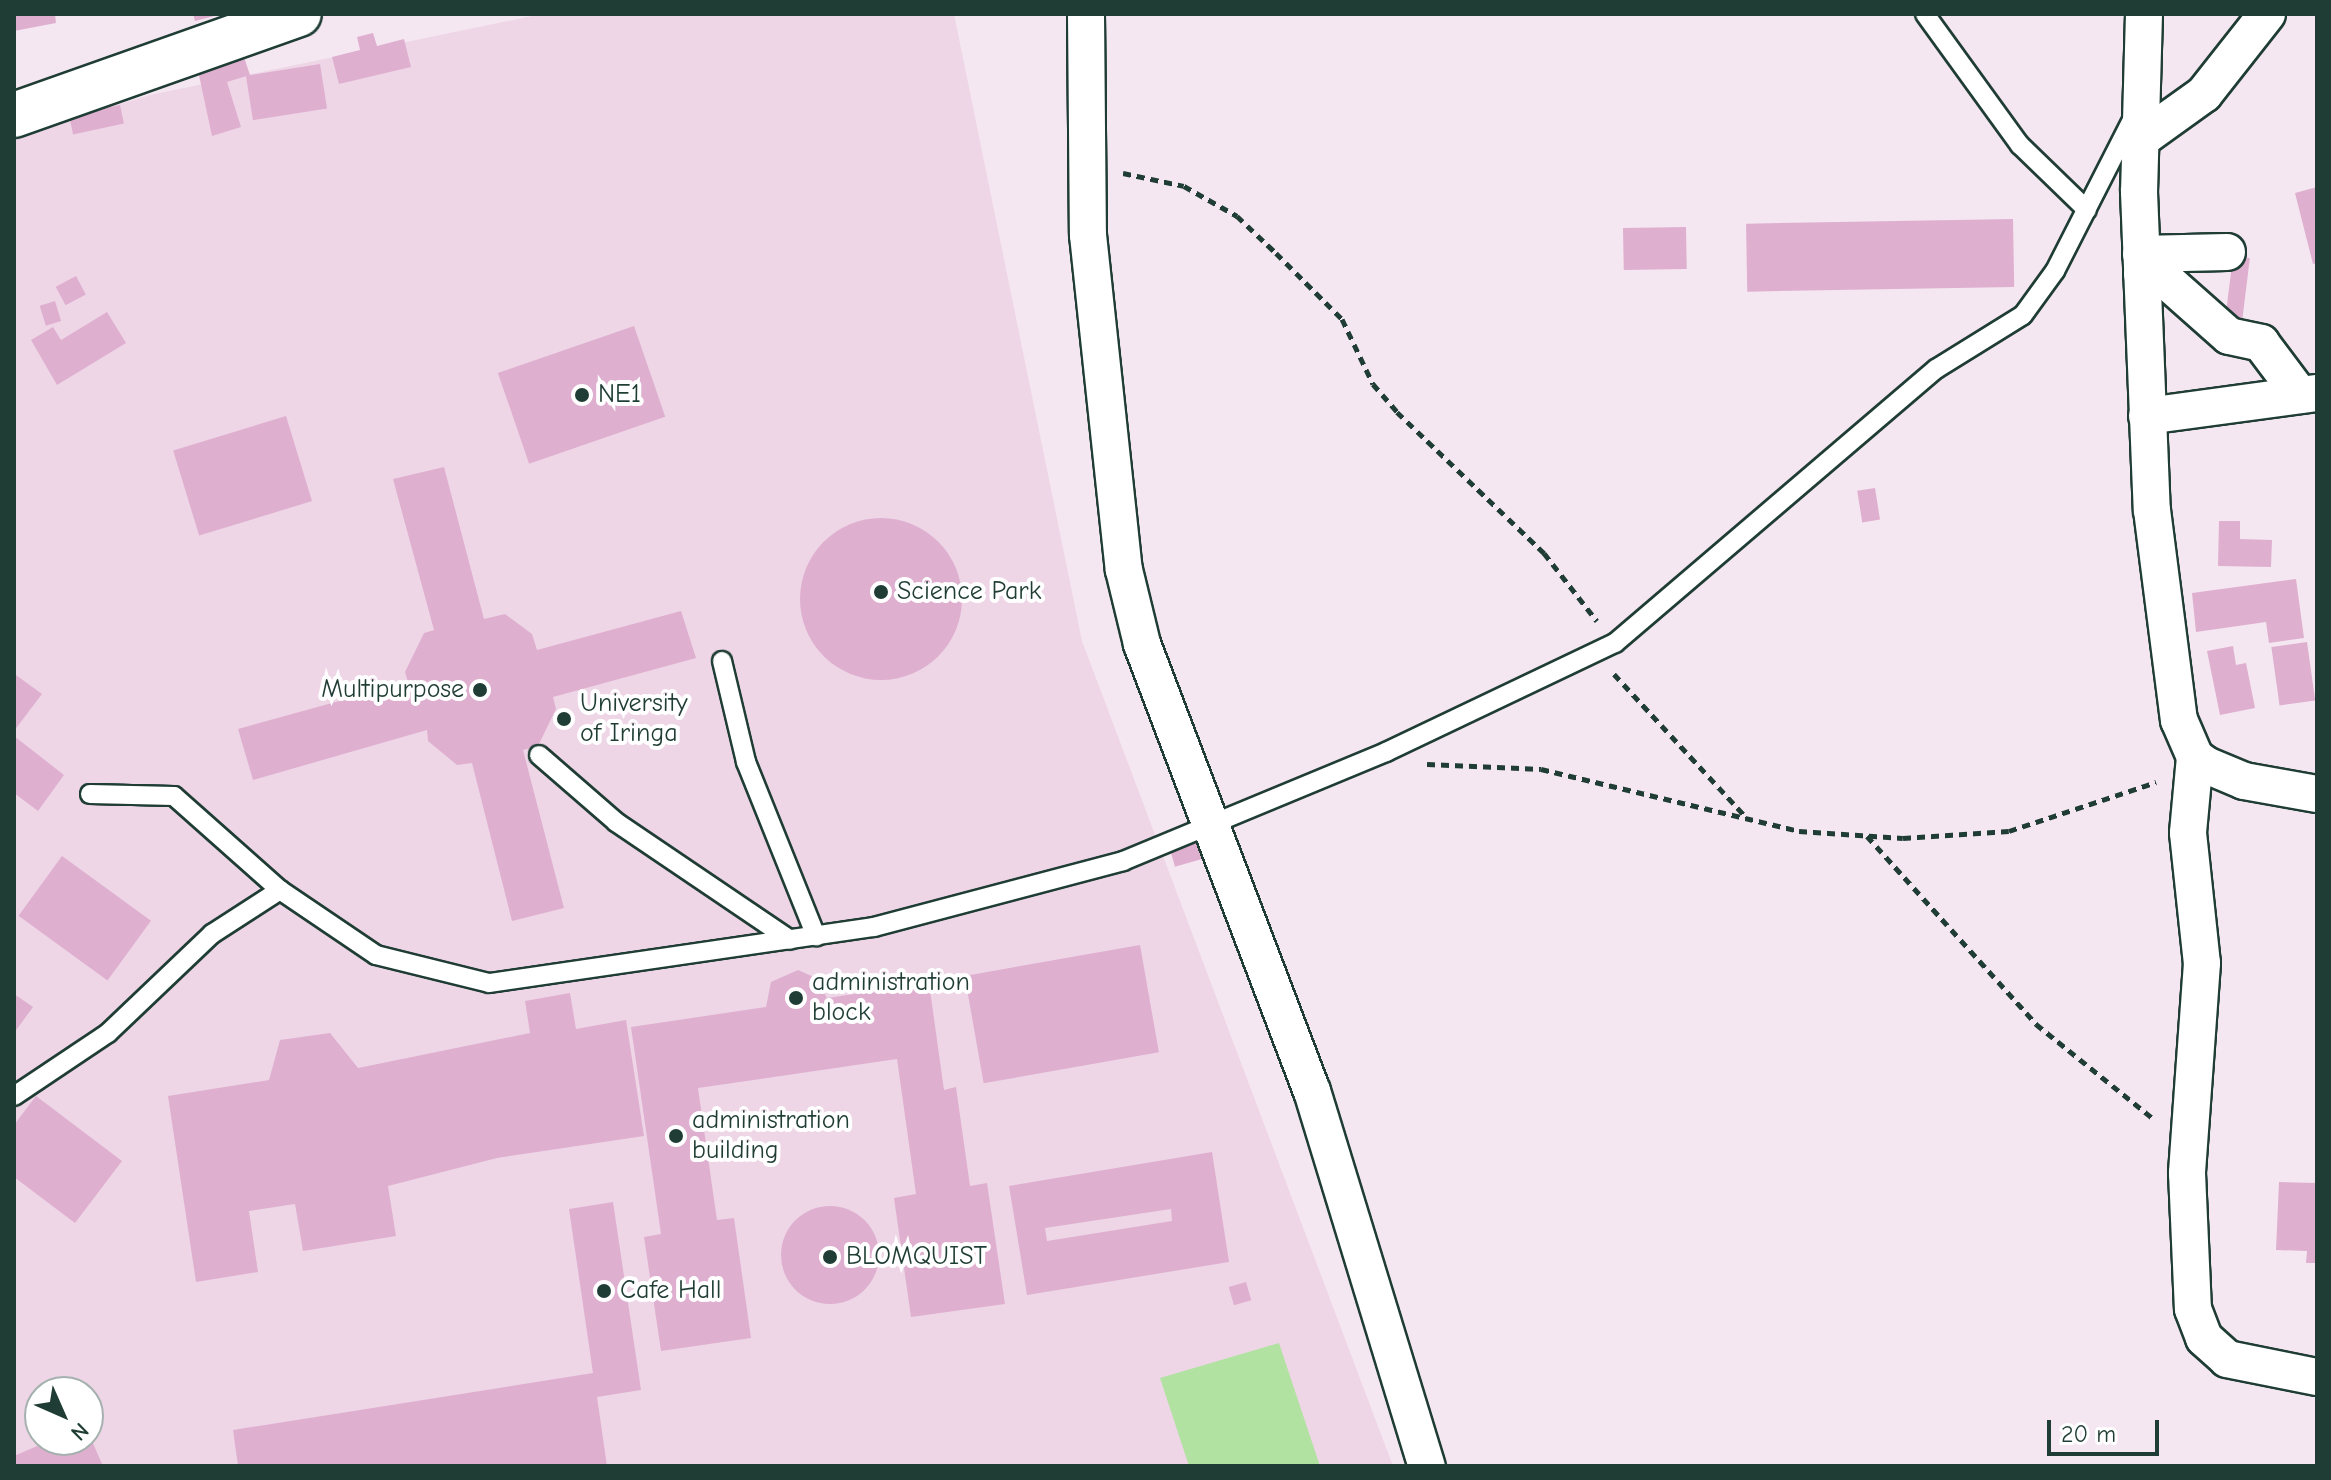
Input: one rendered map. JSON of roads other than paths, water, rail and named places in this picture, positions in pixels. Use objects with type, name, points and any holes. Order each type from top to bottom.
[{"type":"street","points":[[1086,14],[1086,174],[1105,431],[1124,570],[1142,644],[1312,1091],[1427,1466]]},
{"type":"street","points":[[2144,14],[2141,264],[2147,416],[2167,661],[2192,766],[2202,963],[2189,1150],[2198,1327],[2227,1359],[2317,1377]]},
{"type":"street","points":[[2144,137],[2204,94],[2267,14]]},
{"type":"street","points":[[14,115],[275,17]]},
{"type":"street","points":[[2141,264],[2227,252]]},
{"type":"street","points":[[2141,264],[2168,282],[2229,336],[2261,343],[2309,394]]},
{"type":"street","points":[[2147,416],[2309,394]]},
{"type":"street","points":[[2192,766],[2244,781],[2317,794]]},
{"type":"lane","points":[[1925,14],[2020,145],[2087,210]]},
{"type":"lane","points":[[90,794],[174,796],[280,890],[376,955],[489,983],[816,936],[975,906],[1123,861],[1362,761],[1604,650],[1936,369],[2023,315],[2087,210],[2141,101]]},
{"type":"lane","points":[[722,661],[746,762],[816,936]]},
{"type":"lane","points":[[539,755],[616,822],[790,940]]},
{"type":"lane","points":[[14,1096],[108,1033],[212,934],[280,890]]},
{"type":"place","name":"NE1","points":[[582,395]]},
{"type":"place","name":"Science Park","points":[[881,592]]},
{"type":"place","name":"Multipurpose","points":[[480,690]]},
{"type":"place","name":"University of Iringa","points":[[564,719]]},
{"type":"place","name":"administration block","points":[[796,998]]},
{"type":"place","name":"administration building","points":[[676,1136]]},
{"type":"place","name":"BLOMQUIST","points":[[830,1257]]},
{"type":"place","name":"Cafe Hall","points":[[604,1291]]}]
